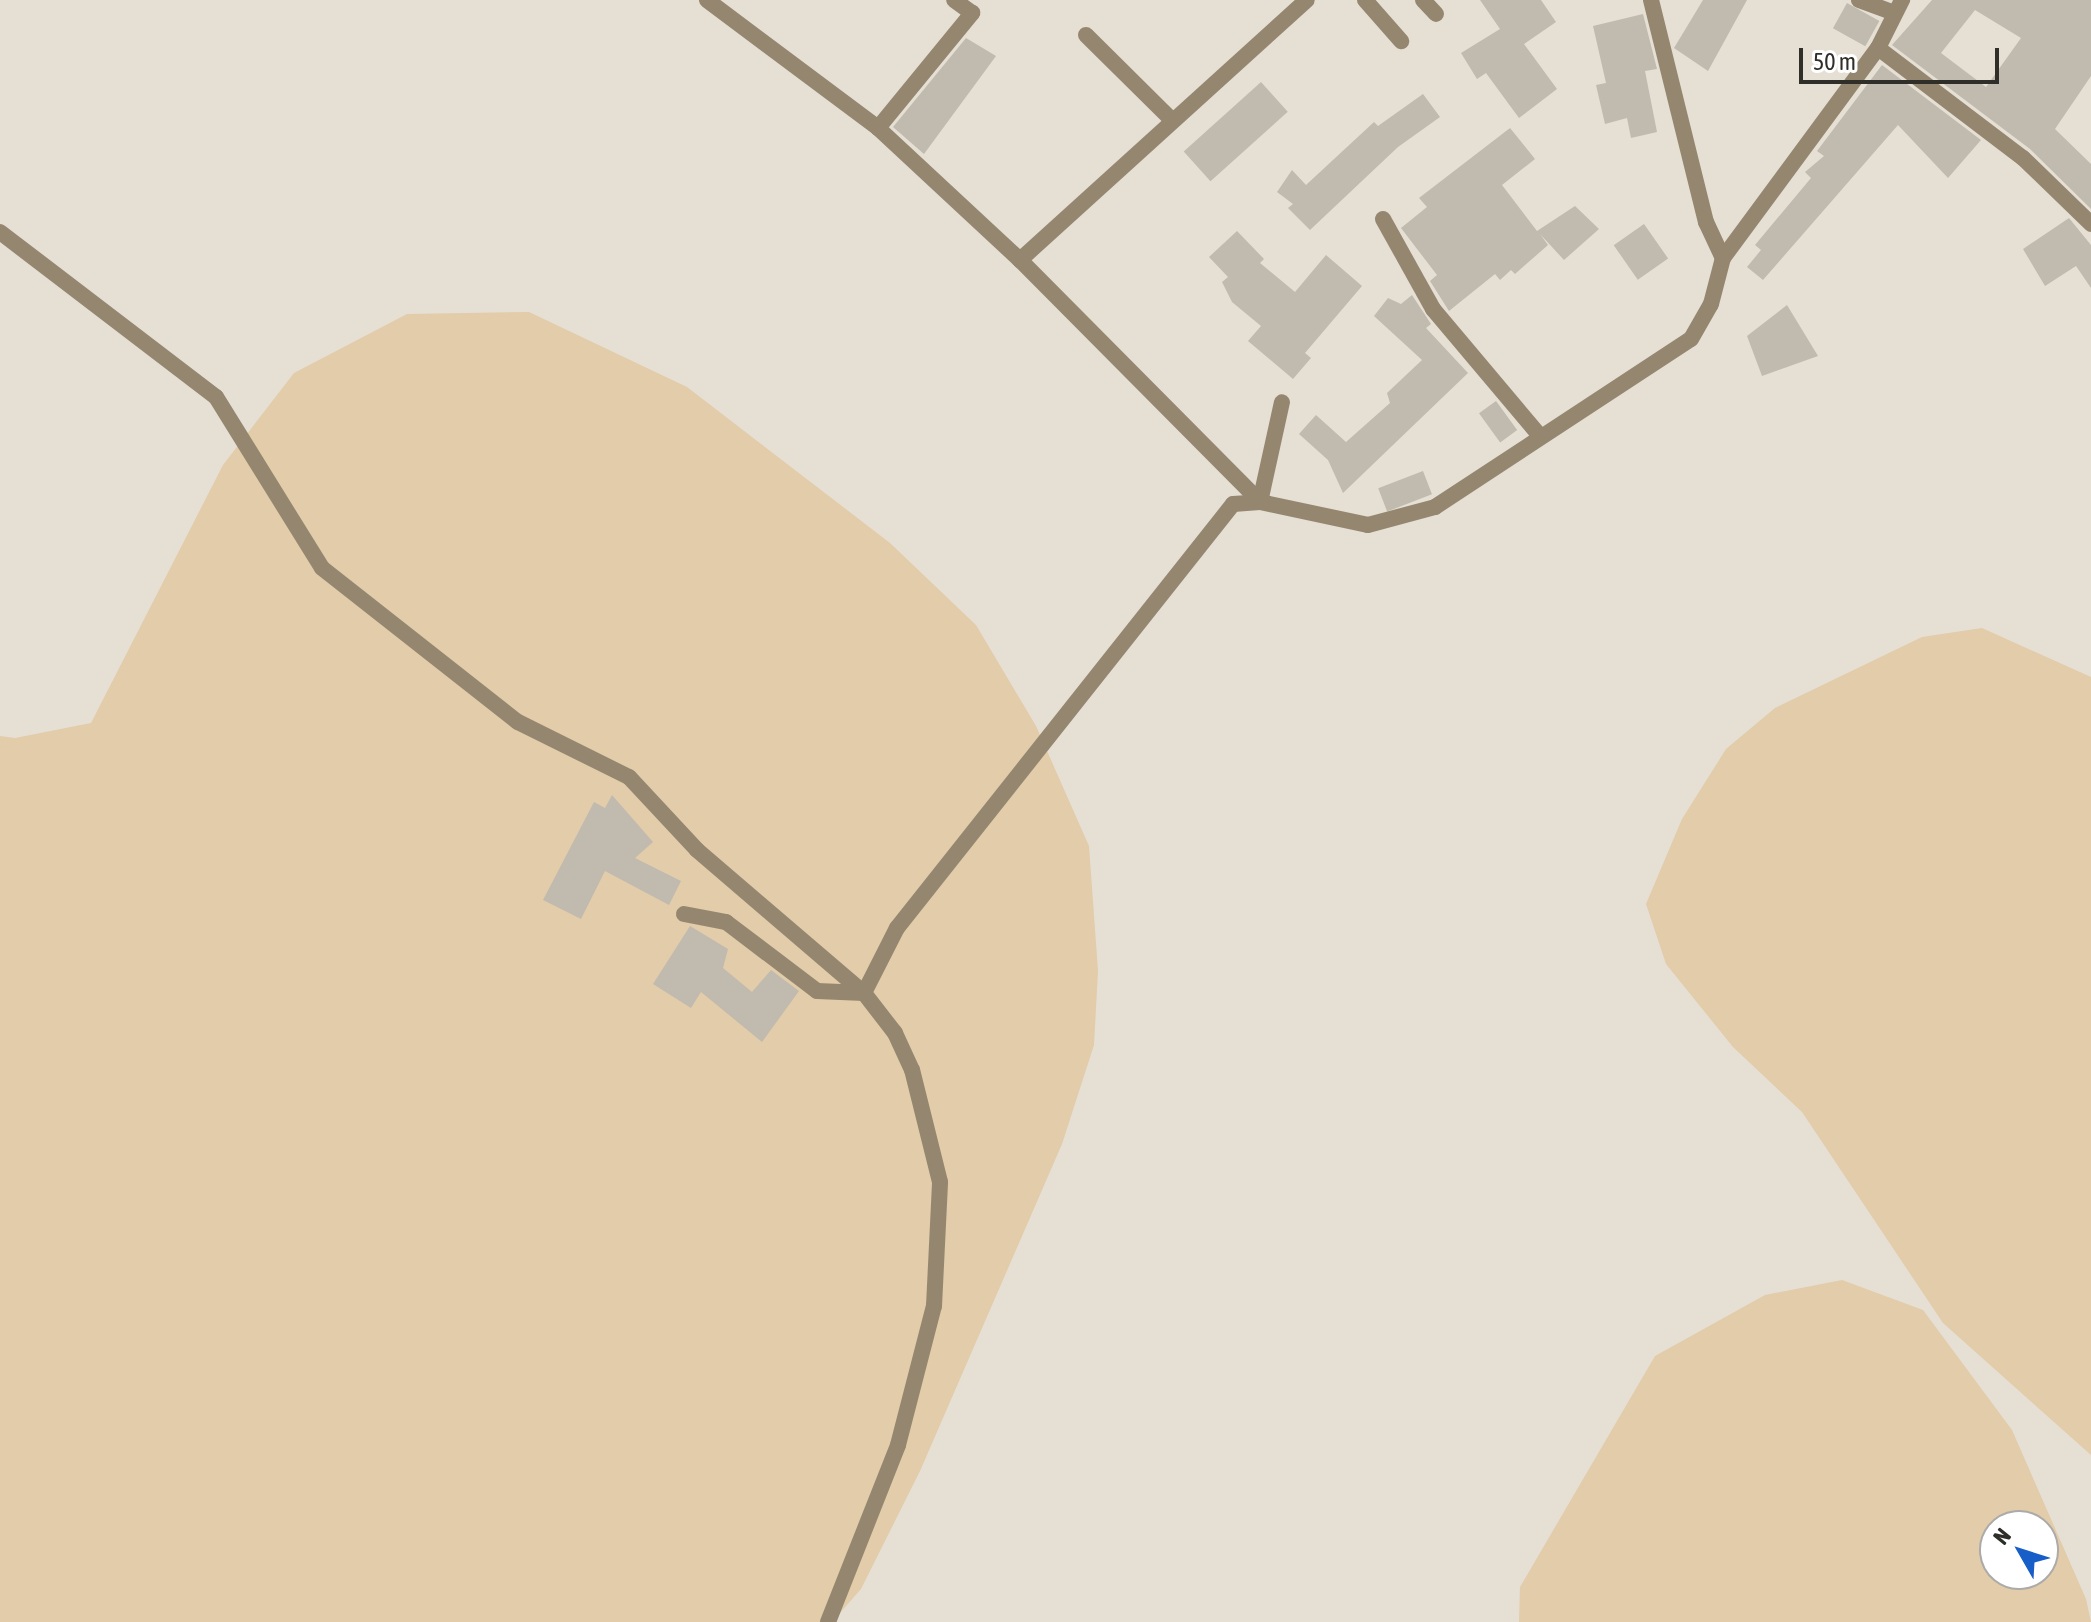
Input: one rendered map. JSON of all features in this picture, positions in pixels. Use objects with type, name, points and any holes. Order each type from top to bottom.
[{"type":"street","points":[[707,0],[878,128],[1020,260],[1260,502]]},
{"type":"street","points":[[878,128],[972,13],[954,0]]},
{"type":"street","points":[[1020,260],[1307,0]]},
{"type":"street","points":[[1365,0],[1401,41]]},
{"type":"street","points":[[1423,0],[1436,14]]},
{"type":"street","points":[[1651,0],[1706,222],[1723,258]]},
{"type":"street","points":[[864,993],[897,928],[1233,504],[1260,502],[1368,525],[1397,520],[1435,507],[1539,435],[1691,339],[1711,304],[1723,258],[1878,48],[1898,6],[1859,0]]},
{"type":"street","points":[[1086,35],[1173,121]]},
{"type":"street","points":[[1878,48],[2023,158],[2091,224]]},
{"type":"street","points":[[1383,219],[1433,309],[1539,435]]},
{"type":"street","points":[[0,232],[216,397],[322,568],[518,722],[629,777],[697,850],[864,993],[895,1033],[912,1070],[940,1182],[934,1306],[898,1445],[828,1622]]},
{"type":"street","points":[[1260,502],[1282,402]]},
{"type":"street","points":[[684,914],[726,922],[817,991],[864,993]]},
{"type":"shaded area","points":[[529,312],[687,387],[890,543],[976,625],[1036,726],[1089,846],[1098,971],[1094,1045],[1062,1144],[920,1471],[861,1589],[832,1622],[0,1622],[0,736],[15,738],[91,723],[223,465],[294,373],[407,314]]},
{"type":"shaded area","points":[[1982,628],[2091,677],[2091,1455],[1943,1323],[1802,1112],[1733,1047],[1666,964],[1646,904],[1682,819],[1726,749],[1775,708],[1922,637]]},
{"type":"shaded area","points":[[1842,1280],[1923,1310],[2012,1430],[2047,1510],[1979,1510],[1979,1590],[2059,1590],[2059,1537],[2086,1599],[2091,1622],[1519,1622],[1520,1587],[1655,1356],[1765,1295]]},
{"type":"building","points":[[1480,0],[1541,0],[1556,22],[1524,44],[1557,89],[1519,118],[1486,73],[1477,79],[1461,53],[1500,29]]},
{"type":"building","points":[[1703,0],[1747,0],[1708,71],[1674,48]]},
{"type":"building","points":[[1932,0],[2091,0],[2091,76],[2055,129],[2091,164],[2091,209],[2030,149],[1892,45]],"holes":[[[1975,10],[2021,38],[1986,87],[1941,53]]]},
{"type":"building","points":[[1847,3],[1879,21],[1865,46],[1833,28]]},
{"type":"building","points":[[1643,14],[1657,69],[1645,71],[1657,132],[1631,138],[1627,118],[1605,124],[1596,85],[1606,83],[1593,26]]},
{"type":"building","points":[[966,38],[996,56],[924,154],[893,127]]},
{"type":"building","points":[[1882,65],[1981,140],[1948,178],[1898,125],[1763,280],[1747,267],[1761,250],[1755,245],[1811,178],[1805,172],[1824,156],[1817,151]]},
{"type":"building","points":[[1261,82],[1288,112],[1210,181],[1184,152]]},
{"type":"building","points":[[1423,94],[1440,117],[1398,147],[1310,230],[1288,208],[1293,204],[1277,192],[1292,170],[1306,185],[1374,122],[1378,126]]},
{"type":"building","points":[[1510,128],[1535,159],[1502,185],[1537,231],[1575,206],[1599,229],[1564,260],[1540,234],[1548,245],[1515,274],[1511,270],[1500,280],[1495,274],[1449,311],[1430,281],[1437,275],[1401,228],[1427,207],[1419,198]]},
{"type":"building","points":[[2069,218],[2091,245],[2091,288],[2076,266],[2045,286],[2023,249]]},
{"type":"building","points":[[1644,224],[1668,258],[1638,280],[1614,245]]},
{"type":"building","points":[[1237,231],[1264,259],[1260,263],[1295,292],[1326,255],[1362,286],[1305,353],[1311,358],[1293,379],[1248,341],[1261,326],[1232,302],[1222,282],[1228,277],[1209,257]]},
{"type":"building","points":[[1412,295],[1431,324],[1426,328],[1468,373],[1343,493],[1328,460],[1299,434],[1316,415],[1346,442],[1390,403],[1387,393],[1422,360],[1374,316],[1388,298],[1401,304]]},
{"type":"building","points":[[1787,305],[1818,356],[1762,376],[1747,336]]},
{"type":"building","points":[[1496,401],[1517,430],[1500,442],[1479,413]]},
{"type":"building","points":[[1423,471],[1432,494],[1387,512],[1378,488]]},
{"type":"building","points":[[612,795],[653,842],[635,858],[681,881],[669,905],[605,871],[581,919],[543,900],[594,802],[605,808]]},
{"type":"building","points":[[690,926],[728,949],[723,968],[752,992],[771,970],[799,991],[762,1042],[701,992],[691,1008],[653,984]]}]
